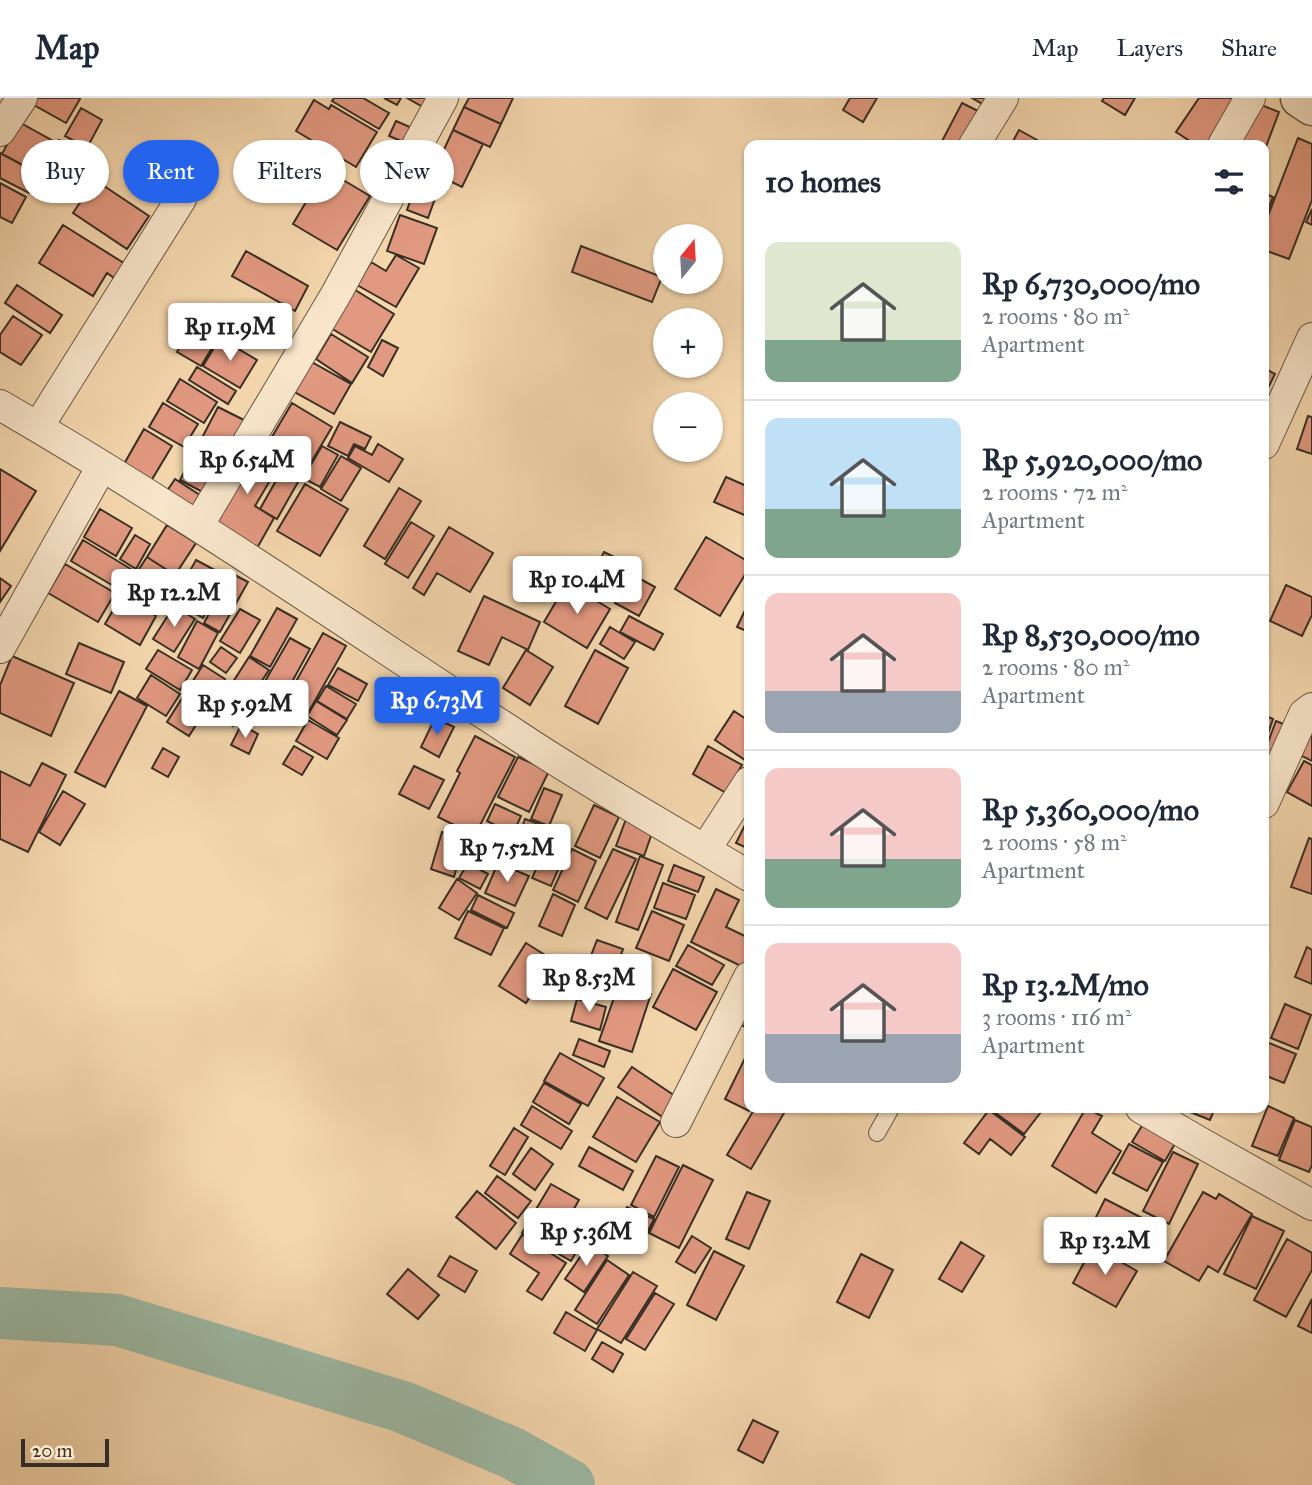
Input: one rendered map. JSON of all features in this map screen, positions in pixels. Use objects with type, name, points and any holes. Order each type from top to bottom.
[{"type":"street","points":[[0,131],[22,98]]},
{"type":"street","points":[[198,526],[335,296],[443,98]]},
{"type":"street","points":[[977,140],[1003,98]]},
{"type":"street","points":[[1226,140],[1250,98]]},
{"type":"street","points":[[1300,98],[1312,106]]},
{"type":"street","points":[[38,427],[178,203]]},
{"type":"street","points":[[1269,433],[1312,338]]},
{"type":"street","points":[[0,405],[198,526],[520,738],[744,873]]},
{"type":"street","points":[[0,648],[102,466]]},
{"type":"street","points":[[1269,792],[1304,714],[1312,708]]},
{"type":"street","points":[[705,850],[744,790]]},
{"type":"street","points":[[676,1122],[744,987]]},
{"type":"street","points":[[1150,1113],[1312,1205]]},
{"type":"lane","points":[[877,1133],[888,1113]]},
{"type":"building","points":[[334,98],[363,98],[389,113],[379,129],[332,101]]},
{"type":"building","points":[[384,98],[401,98],[397,105]]},
{"type":"building","points":[[407,98],[435,98],[428,110]]},
{"type":"building","points":[[469,98],[513,98],[501,124],[464,107]]},
{"type":"building","points":[[850,98],[877,98],[863,122],[843,110]]},
{"type":"building","points":[[972,98],[997,98],[991,109]]},
{"type":"building","points":[[1104,98],[1135,98],[1125,115],[1102,101]]},
{"type":"building","points":[[1199,98],[1241,98],[1212,140],[1188,140],[1176,132]]},
{"type":"building","points":[[80,99],[66,123],[25,100]]},
{"type":"building","points":[[314,100],[329,109],[331,105],[377,132],[372,140],[360,140],[360,160],[356,167],[346,161],[346,140],[311,140],[296,131]]},
{"type":"building","points":[[1251,101],[1279,112],[1268,140],[1236,140]]},
{"type":"building","points":[[962,103],[980,112],[966,140],[943,140]]},
{"type":"building","points":[[464,107],[501,124],[490,147],[453,130]]},
{"type":"building","points":[[81,108],[102,120],[91,140],[72,140],[65,136]]},
{"type":"building","points":[[396,121],[419,131],[415,140],[399,140],[389,136]]},
{"type":"building","points":[[19,122],[51,140],[21,140],[21,164],[2,154]]},
{"type":"building","points":[[453,130],[483,144],[462,187],[454,183],[454,140],[448,140]]},
{"type":"building","points":[[1019,130],[1037,140],[1014,140]]},
{"type":"building","points":[[1298,138],[1312,144],[1312,200],[1289,259],[1269,252],[1269,213]]},
{"type":"building","points":[[0,153],[21,164],[21,189],[0,178]]},
{"type":"building","points":[[346,182],[360,190],[360,203],[366,203],[337,250],[293,224],[305,203],[346,203]]},
{"type":"building","points":[[0,183],[21,194],[23,203],[12,223],[0,217]]},
{"type":"building","points":[[109,189],[123,199],[123,203],[130,203],[149,216],[127,249],[73,213],[80,203],[109,203]]},
{"type":"building","points":[[410,203],[433,203],[428,218],[407,210]]},
{"type":"building","points":[[1312,209],[1312,225],[1306,222]]},
{"type":"building","points":[[400,215],[437,228],[424,264],[387,251]]},
{"type":"building","points":[[63,225],[127,265],[117,280],[107,273],[93,296],[39,263]]},
{"type":"building","points":[[581,246],[653,274],[653,294],[655,294],[652,302],[572,272]]},
{"type":"building","points":[[246,251],[308,286],[295,311],[232,276]]},
{"type":"building","points":[[396,255],[419,268],[396,307],[357,285],[371,262],[386,271]]},
{"type":"building","points":[[17,285],[62,315],[50,333],[5,303]]},
{"type":"building","points":[[352,288],[394,314],[371,352],[329,327]]},
{"type":"building","points":[[205,306],[229,320],[201,366],[177,352]]},
{"type":"building","points":[[13,316],[42,335],[21,365],[0,352],[0,335]]},
{"type":"building","points":[[331,334],[368,357],[352,383],[316,359]]},
{"type":"building","points":[[220,338],[257,360],[240,388],[203,366]]},
{"type":"building","points":[[382,340],[398,348],[383,376],[368,367]]},
{"type":"building","points":[[308,360],[351,384],[334,414],[291,390]]},
{"type":"building","points":[[197,367],[236,391],[228,404],[189,380]]},
{"type":"building","points":[[1269,371],[1275,374],[1269,386]]},
{"type":"building","points":[[180,379],[217,402],[204,423],[167,401]]},
{"type":"building","points":[[163,403],[198,424],[184,447],[149,427]]},
{"type":"building","points":[[292,403],[332,427],[309,466],[269,442]]},
{"type":"building","points":[[218,407],[248,422],[210,496],[180,480]]},
{"type":"building","points":[[1308,416],[1312,417],[1312,454],[1297,449]]},
{"type":"building","points":[[340,422],[371,437],[365,449],[354,444],[348,456],[328,446]]},
{"type":"building","points":[[144,429],[172,446],[151,481],[124,464]]},
{"type":"building","points":[[255,438],[285,455],[255,506],[274,518],[256,550],[206,521]]},
{"type":"building","points":[[378,444],[403,459],[389,482],[348,458],[355,446],[372,455]]},
{"type":"building","points":[[322,446],[338,455],[320,487],[303,478]]},
{"type":"building","points":[[341,456],[361,468],[341,501],[321,489]]},
{"type":"building","points":[[285,465],[302,475],[277,519],[260,509]]},
{"type":"building","points":[[0,469],[36,491],[0,551]]},
{"type":"building","points":[[726,477],[744,485],[744,515],[714,502]]},
{"type":"building","points":[[175,479],[203,497],[193,512],[165,494]]},
{"type":"building","points":[[305,484],[348,509],[320,556],[277,531]]},
{"type":"building","points":[[399,488],[421,501],[385,559],[364,546]]},
{"type":"building","points":[[100,509],[132,528],[116,556],[84,537]]},
{"type":"building","points":[[411,522],[434,536],[408,578],[385,564]]},
{"type":"building","points":[[167,525],[196,543],[175,575],[147,557]]},
{"type":"building","points":[[449,527],[493,553],[470,592],[437,573],[424,595],[413,588]]},
{"type":"building","points":[[135,535],[150,544],[136,569],[120,559]]},
{"type":"building","points":[[706,537],[744,559],[744,576],[720,616],[675,589]]},
{"type":"building","points":[[83,540],[134,571],[122,591],[71,561]]},
{"type":"building","points":[[604,552],[626,563],[607,598],[586,586]]},
{"type":"building","points":[[147,557],[175,575],[156,604],[128,586]]},
{"type":"building","points":[[196,560],[226,576],[203,618],[173,601]]},
{"type":"building","points":[[65,564],[115,593],[98,622],[48,593]]},
{"type":"building","points":[[231,573],[248,582],[220,632],[204,623]]},
{"type":"building","points":[[631,574],[655,587],[639,616],[615,603]]},
{"type":"building","points":[[0,578],[11,586],[0,602]]},
{"type":"building","points":[[567,583],[610,609],[587,648],[544,622]]},
{"type":"building","points":[[1286,585],[1312,597],[1312,615],[1302,636],[1270,621]]},
{"type":"building","points":[[122,595],[156,616],[140,645],[105,624]]},
{"type":"building","points":[[484,596],[540,622],[528,650],[502,637],[489,665],[458,651]]},
{"type":"building","points":[[174,606],[195,619],[174,652],[153,639]]},
{"type":"building","points":[[277,608],[297,619],[270,667],[250,656]]},
{"type":"building","points":[[240,609],[260,620],[240,653],[220,641]]},
{"type":"building","points":[[744,612],[744,630],[737,627]]},
{"type":"building","points":[[629,616],[663,634],[654,650],[620,632]]},
{"type":"building","points":[[197,621],[218,633],[199,669],[178,657]]},
{"type":"building","points":[[610,627],[635,642],[624,659],[600,644]]},
{"type":"building","points":[[323,633],[346,646],[308,713],[285,701]]},
{"type":"building","points":[[290,638],[310,649],[281,702],[260,690]]},
{"type":"building","points":[[79,643],[124,662],[111,693],[66,674]]},
{"type":"building","points":[[221,647],[237,658],[226,673],[210,662]]},
{"type":"building","points":[[158,650],[192,670],[180,690],[146,669]]},
{"type":"building","points":[[526,650],[553,667],[530,705],[503,688]]},
{"type":"building","points":[[595,650],[628,668],[598,724],[565,706]]},
{"type":"building","points":[[12,656],[74,683],[51,736],[0,713],[0,685]]},
{"type":"building","points":[[249,657],[269,670],[255,691],[276,704],[264,723],[244,709],[233,726],[213,713]]},
{"type":"building","points":[[203,665],[225,679],[189,736],[167,722]]},
{"type":"building","points":[[338,668],[367,684],[358,701],[328,685]]},
{"type":"building","points":[[151,675],[180,694],[166,716],[137,698]]},
{"type":"building","points":[[326,686],[356,704],[347,719],[317,701]]},
{"type":"building","points":[[119,691],[147,706],[105,787],[75,772]]},
{"type":"building","points":[[316,701],[347,720],[337,735],[307,716]]},
{"type":"building","points":[[734,711],[744,718],[744,759],[715,740]]},
{"type":"building","points":[[435,718],[454,727],[439,757],[421,747]]},
{"type":"building","points":[[308,720],[339,738],[327,759],[296,741]]},
{"type":"building","points":[[1276,721],[1291,727],[1279,758],[1269,755],[1269,740]]},
{"type":"building","points":[[241,725],[258,734],[249,754],[231,745]]},
{"type":"building","points":[[1312,731],[1312,761],[1300,755]]},
{"type":"building","points":[[475,736],[515,757],[472,841],[455,832],[458,827],[438,817]]},
{"type":"building","points":[[294,746],[313,757],[302,775],[283,764]]},
{"type":"building","points":[[708,746],[742,765],[726,793],[693,774]]},
{"type":"building","points":[[163,748],[179,757],[168,777],[152,768]]},
{"type":"building","points":[[518,757],[549,771],[529,812],[498,797]]},
{"type":"building","points":[[1304,761],[1312,765],[1312,806],[1287,792]]},
{"type":"building","points":[[42,763],[66,775],[28,852],[0,839],[0,771],[30,786]]},
{"type":"building","points":[[414,766],[444,780],[429,809],[399,794]]},
{"type":"building","points":[[544,788],[562,795],[549,826],[531,819]]},
{"type":"building","points":[[63,791],[85,804],[60,845],[39,832]]},
{"type":"building","points":[[495,804],[521,816],[513,834],[487,821]]},
{"type":"building","points":[[594,805],[619,817],[600,858],[575,846]]},
{"type":"building","points":[[525,819],[544,826],[539,840],[520,833]]},
{"type":"building","points":[[626,819],[653,830],[644,856],[616,846]]},
{"type":"building","points":[[484,827],[507,838],[492,869],[469,858]]},
{"type":"building","points":[[744,827],[744,847],[736,843]]},
{"type":"building","points":[[442,832],[465,839],[454,877],[431,869]]},
{"type":"building","points":[[1309,838],[1312,839],[1312,894],[1291,887]]},
{"type":"building","points":[[548,843],[566,851],[551,886],[532,878]]},
{"type":"building","points":[[572,849],[596,861],[578,902],[553,890]]},
{"type":"building","points":[[613,849],[636,859],[607,919],[585,908]]},
{"type":"building","points":[[640,856],[663,865],[638,930],[616,922]]},
{"type":"building","points":[[468,863],[488,874],[480,889],[459,878]]},
{"type":"building","points":[[498,863],[529,876],[515,906],[485,893]]},
{"type":"building","points":[[674,865],[704,877],[698,892],[668,881]]},
{"type":"building","points":[[457,879],[477,893],[459,920],[439,908]]},
{"type":"building","points":[[663,883],[695,895],[686,919],[654,908]]},
{"type":"building","points":[[716,889],[739,900],[726,927],[744,936],[744,968],[691,942]]},
{"type":"building","points":[[553,894],[575,905],[562,936],[539,926]]},
{"type":"building","points":[[478,895],[514,913],[507,928],[471,910]]},
{"type":"building","points":[[468,911],[504,928],[491,955],[455,938]]},
{"type":"building","points":[[652,911],[684,925],[669,961],[636,948]]},
{"type":"building","points":[[597,940],[623,949],[608,989],[582,979]]},
{"type":"building","points":[[526,943],[553,960],[526,1003],[499,986]]},
{"type":"building","points":[[688,945],[724,965],[712,985],[676,966]]},
{"type":"building","points":[[1307,947],[1312,950],[1312,984],[1295,977]]},
{"type":"building","points":[[673,969],[717,992],[696,1030],[653,1007]]},
{"type":"building","points":[[619,983],[651,994],[632,1052],[599,1041]]},
{"type":"building","points":[[577,999],[606,1007],[600,1030],[571,1021]]},
{"type":"building","points":[[1285,1004],[1311,1015],[1298,1049],[1271,1038]]},
{"type":"building","points":[[744,1007],[744,1026],[736,1022]]},
{"type":"building","points":[[579,1039],[610,1051],[604,1067],[573,1055]]},
{"type":"building","points":[[1269,1043],[1296,1054],[1284,1083],[1269,1077]]},
{"type":"building","points":[[560,1053],[604,1078],[588,1106],[544,1081]]},
{"type":"building","points":[[744,1060],[744,1108],[725,1099]]},
{"type":"building","points":[[632,1067],[678,1098],[664,1118],[618,1087]]},
{"type":"building","points":[[544,1083],[581,1104],[569,1124],[533,1102]]},
{"type":"building","points":[[617,1097],[660,1122],[636,1162],[593,1137]]},
{"type":"building","points":[[532,1106],[572,1131],[561,1149],[521,1125]]},
{"type":"building","points":[[1269,1106],[1294,1118],[1278,1156],[1252,1146],[1265,1113],[1269,1113]]},
{"type":"building","points":[[752,1113],[784,1113],[751,1169],[727,1155]]},
{"type":"building","points":[[987,1113],[993,1113],[1025,1137],[1011,1155],[990,1139],[979,1154],[964,1143]]},
{"type":"building","points":[[996,1113],[1040,1113],[1024,1134]]},
{"type":"building","points":[[1083,1113],[1102,1116],[1092,1133],[1121,1151],[1096,1193],[1052,1166]]},
{"type":"building","points":[[1192,1113],[1213,1113],[1210,1120]]},
{"type":"building","points":[[1295,1120],[1312,1127],[1312,1165],[1309,1172],[1279,1160]]},
{"type":"building","points":[[1143,1124],[1176,1142],[1165,1161],[1132,1142]]},
{"type":"building","points":[[514,1128],[528,1137],[505,1175],[490,1166]]},
{"type":"building","points":[[1129,1144],[1163,1162],[1147,1191],[1113,1173]]},
{"type":"building","points":[[589,1147],[633,1171],[623,1190],[579,1166]]},
{"type":"building","points":[[531,1148],[553,1164],[535,1190],[513,1174]]},
{"type":"building","points":[[1173,1152],[1198,1164],[1169,1224],[1143,1211]]},
{"type":"building","points":[[656,1156],[679,1167],[654,1217],[631,1205]]},
{"type":"building","points":[[683,1165],[713,1180],[679,1248],[649,1233]]},
{"type":"building","points":[[497,1176],[531,1201],[518,1218],[485,1193]]},
{"type":"building","points":[[551,1184],[579,1200],[565,1225],[585,1237],[571,1261],[522,1233]]},
{"type":"building","points":[[477,1191],[516,1223],[496,1249],[456,1217]]},
{"type":"building","points":[[747,1192],[770,1201],[749,1249],[726,1239]]},
{"type":"building","points":[[1203,1192],[1216,1199],[1219,1194],[1252,1214],[1218,1272],[1208,1266],[1199,1281],[1164,1261]]},
{"type":"building","points":[[1105,1199],[1148,1221],[1132,1252],[1089,1231]]},
{"type":"building","points":[[627,1207],[654,1219],[638,1251],[612,1238]]},
{"type":"building","points":[[1252,1216],[1284,1231],[1256,1289],[1224,1274]]},
{"type":"building","points":[[522,1235],[566,1263],[542,1300],[527,1291],[539,1273],[510,1254]]},
{"type":"building","points":[[692,1236],[711,1248],[695,1273],[676,1262]]},
{"type":"building","points":[[1287,1239],[1312,1253],[1312,1270],[1286,1317],[1254,1300]]},
{"type":"building","points":[[961,1242],[984,1256],[962,1292],[939,1279]]},
{"type":"building","points":[[589,1244],[608,1256],[584,1292],[565,1279]]},
{"type":"building","points":[[1093,1246],[1137,1271],[1116,1307],[1073,1283]]},
{"type":"building","points":[[714,1251],[744,1266],[716,1320],[687,1305]]},
{"type":"building","points":[[861,1254],[893,1270],[869,1318],[837,1302]]},
{"type":"building","points":[[450,1256],[477,1271],[465,1292],[438,1276]]},
{"type":"building","points":[[607,1260],[629,1275],[597,1324],[575,1310]]},
{"type":"building","points":[[408,1269],[439,1295],[418,1319],[387,1294]]},
{"type":"building","points":[[633,1272],[657,1286],[621,1343],[597,1329]]},
{"type":"building","points":[[655,1293],[674,1304],[645,1350],[626,1339]]},
{"type":"building","points":[[1312,1299],[1312,1333],[1298,1326]]},
{"type":"building","points":[[566,1312],[597,1330],[585,1351],[554,1333]]},
{"type":"building","points":[[602,1342],[623,1354],[613,1372],[592,1359]]},
{"type":"building","points":[[753,1420],[778,1432],[763,1463],[738,1450]]},
{"type":"waterway","points":[[0,1313],[117,1320],[403,1407],[512,1453],[569,1485]]}]
